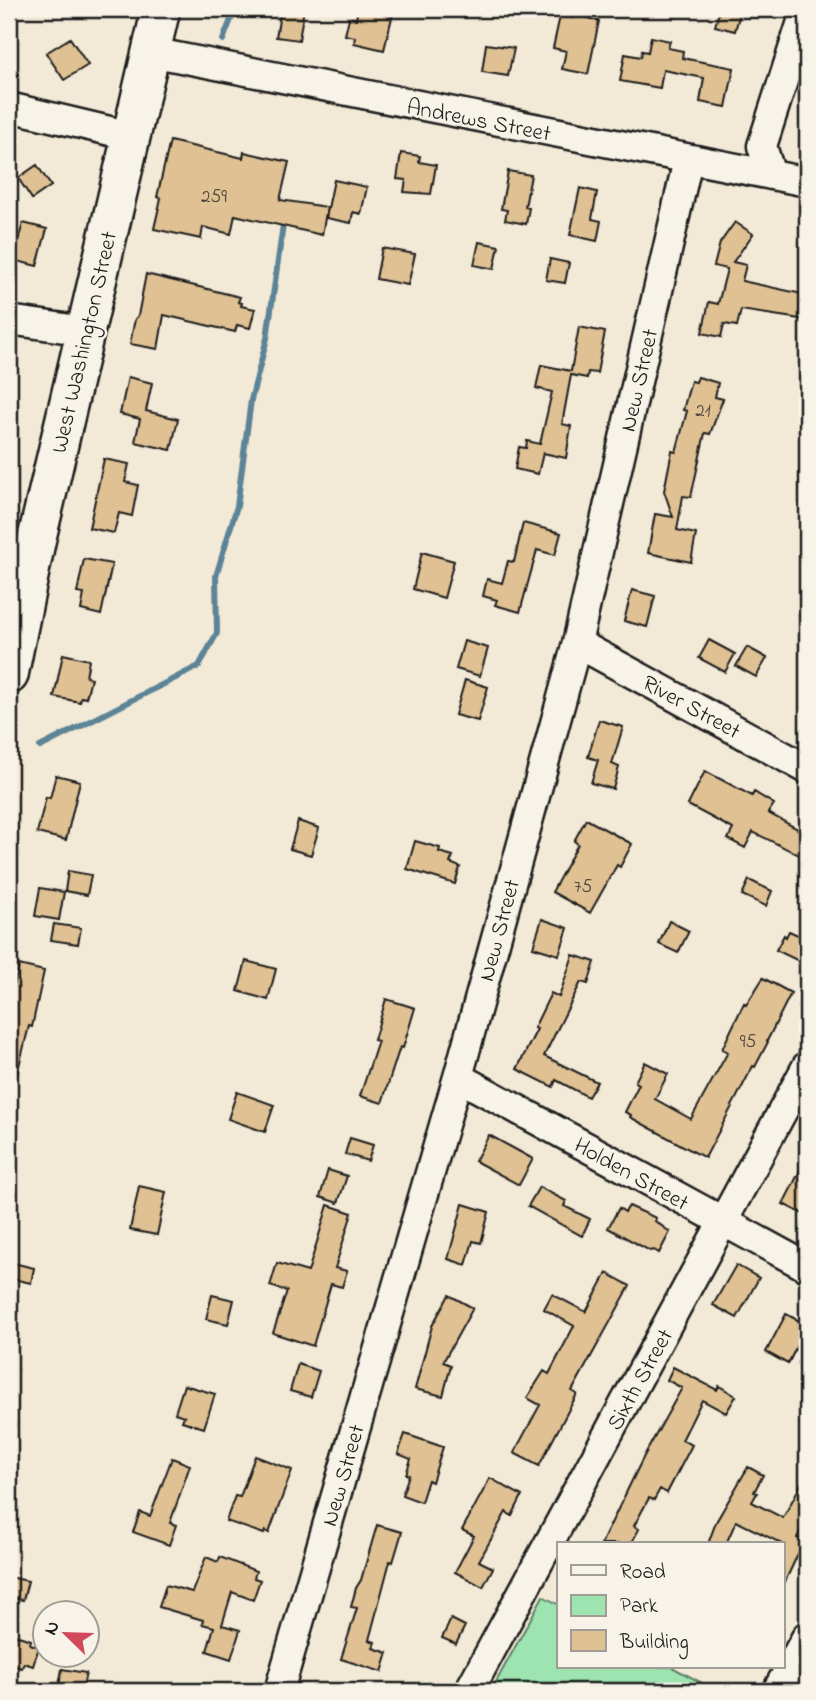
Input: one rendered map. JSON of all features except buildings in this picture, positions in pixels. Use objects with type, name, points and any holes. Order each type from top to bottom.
[{"type":"main road","name":"West Washington Street","points":[[9,675],[36,542],[162,9]]},
{"type":"street","points":[[771,175],[761,146],[806,9]]},
{"type":"street","name":"Andrews Street","points":[[151,52],[807,183]]},
{"type":"street","points":[[9,107],[131,136]]},
{"type":"street","name":"New Street","points":[[279,1691],[458,1077],[577,643],[688,160]]},
{"type":"street","points":[[9,320],[85,331]]},
{"type":"street","name":"River Street","points":[[577,643],[807,769]]},
{"type":"street","name":"Sixth Street","points":[[469,1691],[807,1066]]},
{"type":"street","name":"Holden Street","points":[[458,1077],[807,1268]]},
{"type":"street","points":[[777,1691],[807,1636]]},
{"type":"green space","points":[[543,1596],[557,1604],[557,1668],[674,1668],[717,1691],[491,1691]]},
{"type":"waterway","points":[[223,40],[235,9]]},
{"type":"waterway","points":[[40,747],[199,666],[217,633],[216,576],[237,506],[251,400],[267,338],[284,218]]}]
